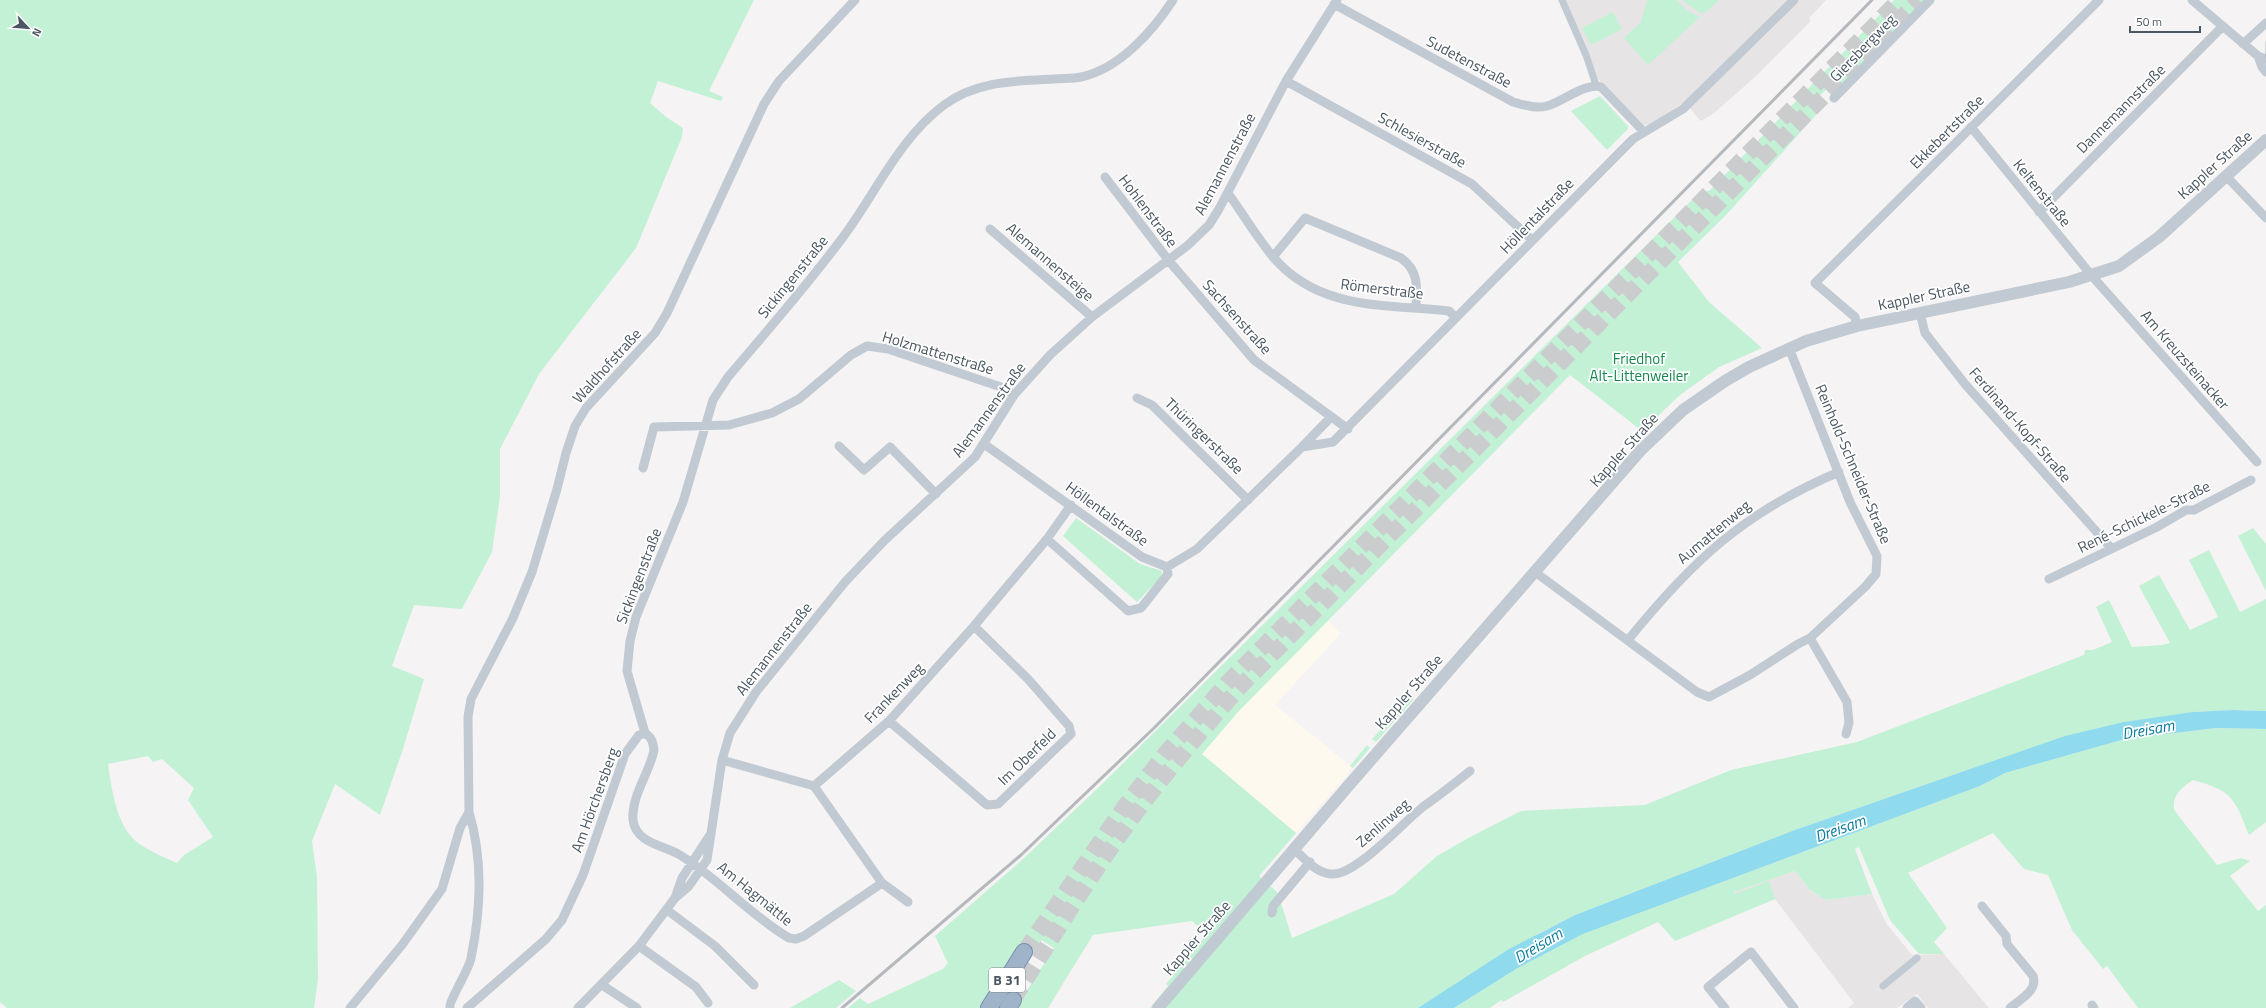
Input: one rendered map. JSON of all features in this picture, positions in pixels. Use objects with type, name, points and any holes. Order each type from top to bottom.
[{"type":"highway","name":"B 31","points":[[989,1008],[1024,952]]},
{"type":"street","name":"Waldhofstraße","points":[[469,812],[468,717],[471,699],[513,618],[532,572],[575,426],[586,408],[655,333],[667,312],[764,104],[779,81],[855,0]]},
{"type":"street","name":"Sickingenstraße","points":[[645,734],[627,671],[630,641],[636,617],[683,502],[705,425],[714,400],[728,377],[841,241],[898,156],[923,124],[945,104],[970,90],[1002,82],[1080,77],[1107,68],[1148,31],[1173,0]]},
{"type":"street","points":[[1562,0],[1586,55],[1596,85],[1601,86],[1644,132]]},
{"type":"street","name":"Höllentalstraße","points":[[1302,447],[1333,442],[1348,429],[1532,240],[1633,139],[1682,109],[1794,0]]},
{"type":"street","name":"Giersbergweg","points":[[1834,98],[1930,0]]},
{"type":"street","name":"Ekkebertstraße","points":[[1857,326],[1855,317],[1815,283],[2099,0]]},
{"type":"street","points":[[2192,0],[2243,44],[2262,57],[2262,67],[2266,72]]},
{"type":"street","name":"Sudetenstraße","points":[[1335,2],[1513,102],[1535,107],[1546,106],[1596,85]]},
{"type":"street","name":"Alemannenstraße","points":[[675,898],[689,886],[707,860],[711,848],[710,835],[722,760],[730,733],[741,714],[800,637],[850,577],[884,541],[967,465],[984,444],[1014,395],[1041,364],[1092,317],[1169,262],[1209,225],[1228,193],[1286,80],[1335,2]]},
{"type":"street","points":[[2243,44],[2266,23]]},
{"type":"street","name":"Dannemannstraße","points":[[2039,212],[2223,26]]},
{"type":"street","name":"Schlesierstraße","points":[[1286,80],[1472,184],[1532,240]]},
{"type":"street","name":"Keltenstraße","points":[[1971,127],[2092,276]]},
{"type":"street","name":"Kappler Straße","points":[[1158,1008],[1294,849],[1640,451],[1664,427],[1725,381],[1789,348],[1821,335],[2092,276],[2119,266],[2139,253],[2227,177],[2266,140]]},
{"type":"street","name":"Hohlenstraße","points":[[1105,177],[1169,262]]},
{"type":"street","points":[[2227,177],[2266,218]]},
{"type":"street","name":"Römerstraße","points":[[1228,193],[1274,257],[1302,283],[1331,297],[1349,302],[1450,311],[1456,318]]},
{"type":"street","points":[[1274,257],[1306,218],[1401,258],[1410,265],[1416,274],[1416,307]]},
{"type":"street","name":"Alemannensteige","points":[[990,229],[1092,317]]},
{"type":"street","name":"Sachsenstraße","points":[[1169,262],[1254,360],[1348,429]]},
{"type":"street","name":"Am Kreuzsteinacker","points":[[2092,276],[2257,462]]},
{"type":"street","name":"Ferdinand-Kopf-Straße","points":[[1920,313],[1925,333],[1965,384],[2111,548]]},
{"type":"street","name":"Holzmattenstraße","points":[[643,468],[654,427],[729,425],[772,413],[800,399],[851,355],[867,346],[888,349],[1001,387],[1014,395]]},
{"type":"street","name":"Reinhold-Schneider-Straße","points":[[1535,572],[1696,692],[1709,697],[1810,638],[1865,587],[1876,574],[1877,556],[1850,502],[1789,348]]},
{"type":"street","name":"Thüringerstraße","points":[[1136,398],[1152,405],[1248,500]]},
{"type":"street","points":[[1047,539],[1128,611],[1141,608],[1168,570],[1197,549],[1331,417]]},
{"type":"street","name":"Höllentalstraße","points":[[984,444],[1072,505],[1142,557],[1168,570]]},
{"type":"street","points":[[839,446],[864,470],[890,447],[936,494]]},
{"type":"street","name":"Aumattenweg","points":[[1628,640],[1674,585],[1735,530],[1801,488],[1839,472]]},
{"type":"street","name":"René-Schickele-Straße","points":[[2050,579],[2111,548],[2157,527],[2186,510],[2194,510],[2251,480]]},
{"type":"street","name":"Frankenweg","points":[[814,786],[889,721],[974,626],[1047,539],[1072,505]]},
{"type":"street","name":"Im Oberfeld","points":[[889,721],[987,804],[998,804],[1071,734],[1069,726],[1028,679],[974,626]]},
{"type":"street","points":[[1810,638],[1847,702],[1849,723],[1846,734]]},
{"type":"street","points":[[645,734],[653,741],[654,750],[636,803],[633,820],[640,834],[648,842],[678,854],[692,863]]},
{"type":"street","name":"Am Hörchersberg","points":[[467,1008],[546,939],[562,920],[583,875],[625,754],[633,741],[639,735],[645,734]]},
{"type":"street","points":[[722,760],[814,786],[882,883],[908,902]]},
{"type":"street","name":"Zenlinweg","points":[[1294,849],[1319,871],[1340,874],[1351,869],[1424,806],[1470,771]]},
{"type":"street","points":[[350,1008],[402,945],[442,889],[460,828],[469,812]]},
{"type":"street","points":[[450,1008],[451,998],[459,988],[471,959],[480,891],[480,870],[473,825],[469,812]]},
{"type":"street","name":"Alemannenstraße","points":[[578,1008],[639,946],[667,910],[675,898],[682,878],[710,835]]},
{"type":"street","points":[[1272,914],[1273,906],[1310,862]]},
{"type":"street","name":"Am Hagmättle","points":[[692,863],[702,869],[784,935],[796,939],[882,883]]},
{"type":"street","points":[[1982,906],[2006,936],[2007,944],[2033,976],[2035,982],[2033,988],[2010,1008]]},
{"type":"street","points":[[667,910],[715,946],[754,985]]},
{"type":"street","points":[[639,946],[696,987],[708,1003]]},
{"type":"street","points":[[1725,1008],[1708,987],[1751,952],[1794,1008]]},
{"type":"street","points":[[1883,986],[1917,958]]},
{"type":"street","points":[[602,985],[637,1008]]},
{"type":"street","points":[[1907,1008],[1915,1001],[1921,1008]]},
{"type":"shaded area","points":[[1564,0],[1826,0],[1809,18],[1811,21],[1755,77],[1714,113],[1701,121],[1684,102],[1653,124],[1644,125],[1590,71]]},
{"type":"shaded area","points":[[1328,621],[1341,633],[1275,705],[1353,768],[1296,833],[1202,754],[1238,712]]},
{"type":"shaded area","points":[[1795,871],[1809,889],[1825,900],[1872,894],[1886,923],[1912,955],[1944,954],[1989,1008],[1928,1008],[1917,994],[1897,1008],[1848,1008],[1854,1003],[1775,899],[1742,912],[1734,892]]},
{"type":"green space","points":[[0,0],[754,0],[709,91],[723,97],[721,101],[658,81],[650,103],[666,117],[683,128],[682,137],[636,248],[539,374],[500,449],[500,496],[492,552],[462,609],[414,605],[392,666],[424,679],[403,749],[380,815],[335,784],[312,841],[317,877],[318,979],[314,1008],[7,1008],[0,1002]],"holes":[[[148,756],[153,762],[162,759],[194,788],[188,800],[213,837],[184,855],[177,863],[141,845],[133,838],[121,819],[111,785],[108,764]]]},
{"type":"green space","points":[[1647,0],[1676,0],[1688,11],[1700,17],[1648,65],[1624,38],[1641,22]]},
{"type":"green space","points":[[1682,0],[1719,0],[1706,12],[1700,13]]},
{"type":"green space","name":"Friedhof Alt-Littenweiler","points":[[1894,0],[1926,0],[1838,90],[1829,87],[1816,99],[1823,107],[1727,214],[1678,262],[1709,302],[1762,348],[1719,367],[1680,395],[1642,431],[1570,375],[1238,712],[1202,754],[1296,833],[1259,876],[1278,893],[1292,938],[1394,894],[1437,856],[1521,811],[1645,805],[1731,770],[1857,742],[2084,655],[2085,650],[2093,650],[2112,642],[2096,607],[2109,600],[2132,647],[2170,643],[2139,586],[2159,575],[2190,630],[2218,617],[2189,560],[2209,550],[2240,612],[2266,599],[2266,711],[2232,710],[2193,712],[1962,772],[1792,831],[1575,915],[1539,933],[1418,1008],[1150,1008],[1168,986],[1166,984],[1207,934],[1192,921],[1093,935],[1048,1008],[1016,1008],[1054,948],[1042,940],[1031,957],[1018,948],[982,1008],[848,1008],[860,998],[868,1004],[943,969],[948,963],[935,936],[1023,859],[1100,786],[1697,195],[1710,190]]},
{"type":"green space","points":[[1613,12],[1622,29],[1591,45],[1582,28]]},
{"type":"green space","points":[[1600,96],[1628,126],[1628,129],[1607,150],[1571,111]]},
{"type":"green space","points":[[1076,518],[1140,564],[1162,571],[1161,577],[1137,602],[1063,536]]},
{"type":"green space","points":[[2253,528],[2266,544],[2266,591],[2238,536]]},
{"type":"green space","points":[[1411,696],[1414,699],[1376,742],[1372,739]]},
{"type":"green space","points":[[2216,728],[2266,729],[2266,822],[2249,835],[2240,812],[2224,792],[2217,788],[2193,780],[2176,796],[2174,810],[2217,865],[2241,858],[2250,861],[2230,876],[2258,911],[2266,905],[2266,1008],[2138,1008],[2107,966],[2103,969],[2072,930],[2048,875],[2024,869],[1993,833],[1908,873],[1947,928],[1934,942],[1944,954],[1919,954],[1890,920],[1859,847],[1855,849],[1872,894],[1825,900],[1809,889],[1795,871],[1734,892],[1735,894],[1769,881],[1775,899],[1675,941],[1658,922],[1585,956],[1503,1002],[1501,1000],[1490,1008],[1454,1008],[1516,969],[1583,934],[1980,786],[2005,773],[2125,739]]},
{"type":"green space","points":[[1367,745],[1370,748],[1353,768],[1350,766]]},
{"type":"green space","points":[[839,980],[856,991],[836,1008],[790,1008]]},
{"type":"water","name":"Dreisam","points":[[2232,710],[2266,711],[2266,729],[2216,728],[2125,739],[2005,773],[1980,786],[1583,934],[1516,969],[1454,1008],[1418,1008],[1509,949],[1575,915],[1792,831],[2065,736],[2124,722],[2193,712]]},
{"type":"tunnel","points":[[1024,952],[1124,807],[1164,755],[1227,683],[1899,0]]},
{"type":"tunnel","points":[[1013,1000],[1117,839],[1172,767],[1239,688],[1919,0]]},
{"type":"tram line","points":[[2266,42],[2266,58]]},
{"type":"railway","points":[[842,1008],[1021,855],[1154,728],[1872,0]]}]
